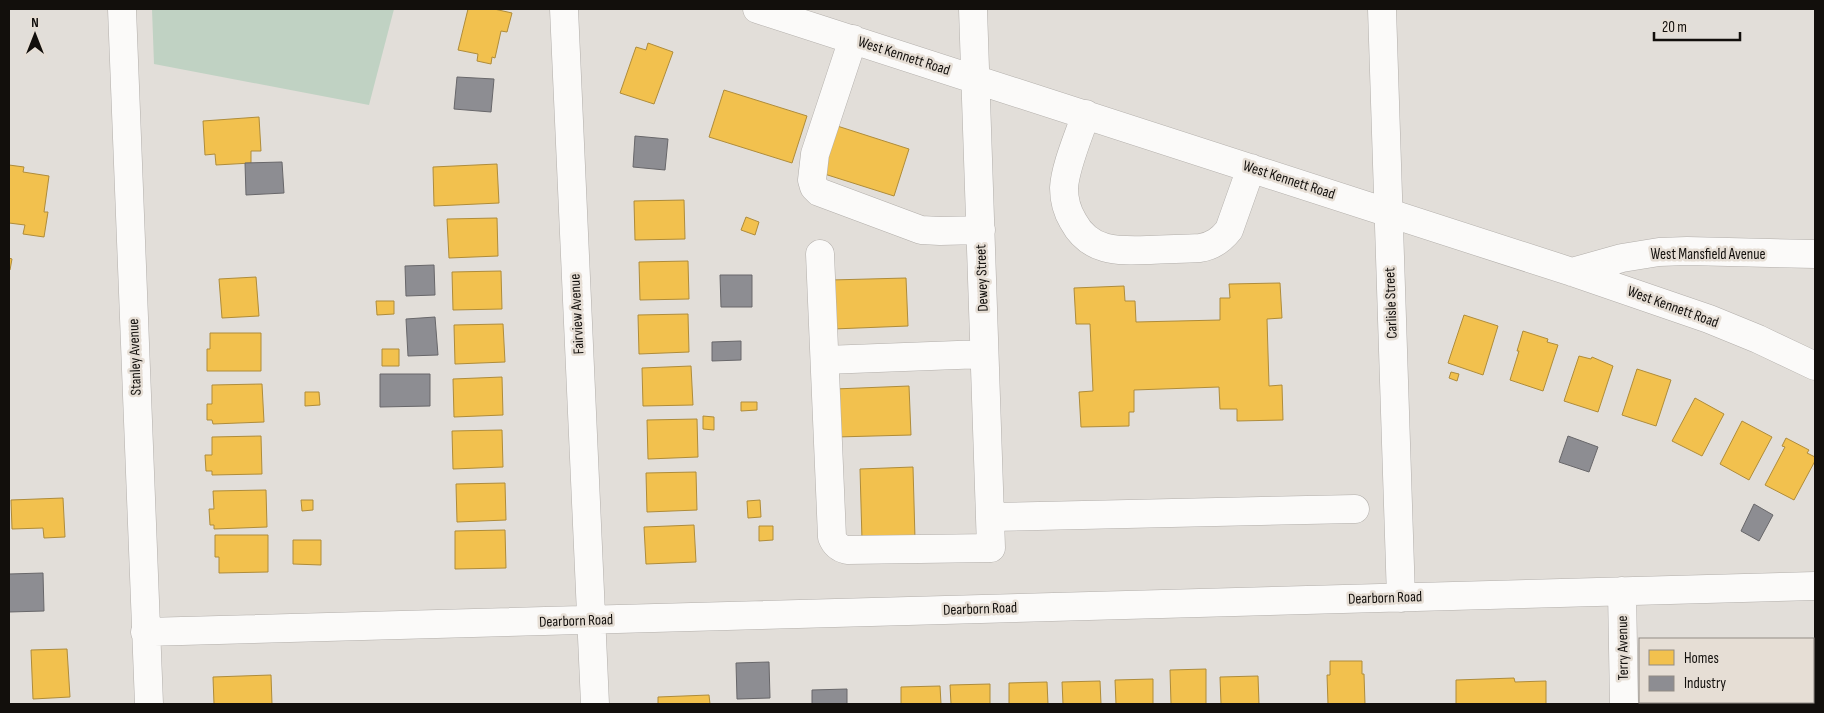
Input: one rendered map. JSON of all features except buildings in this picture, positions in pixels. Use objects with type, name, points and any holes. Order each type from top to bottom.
[{"type":"street","name":"Stanley Avenue","points":[[122,9],[149,704]]},
{"type":"street","name":"Fairview Avenue","points":[[564,9],[595,704]]},
{"type":"street","name":"West Kennett Road","points":[[757,9],[1572,272],[1709,319],[1758,339],[1815,366]]},
{"type":"street","name":"Dewey Street","points":[[825,360],[832,537],[834,543],[840,548],[847,550],[990,548],[974,9]]},
{"type":"street","name":"Carlisle Street","points":[[1382,9],[1401,598]]},
{"type":"street","points":[[853,39],[815,154],[812,180],[814,188],[819,192],[921,230],[981,230]]},
{"type":"street","points":[[1086,114],[1066,176],[1065,200],[1069,214],[1076,227],[1084,236],[1104,248],[1119,251],[1208,247],[1223,238],[1229,230],[1251,168]]},
{"type":"street","name":"West Mansfield Avenue","points":[[1572,272],[1622,258],[1659,252],[1815,254]]},
{"type":"street","points":[[820,254],[825,360],[984,354]]},
{"type":"street","points":[[990,518],[1355,509]]},
{"type":"street","name":"Dearborn Road","points":[[146,632],[1815,586]]},
{"type":"street","name":"Terry Avenue","points":[[1622,591],[1624,704]]},
{"type":"green space","points":[[152,9],[394,9],[369,105],[154,64]]}]
